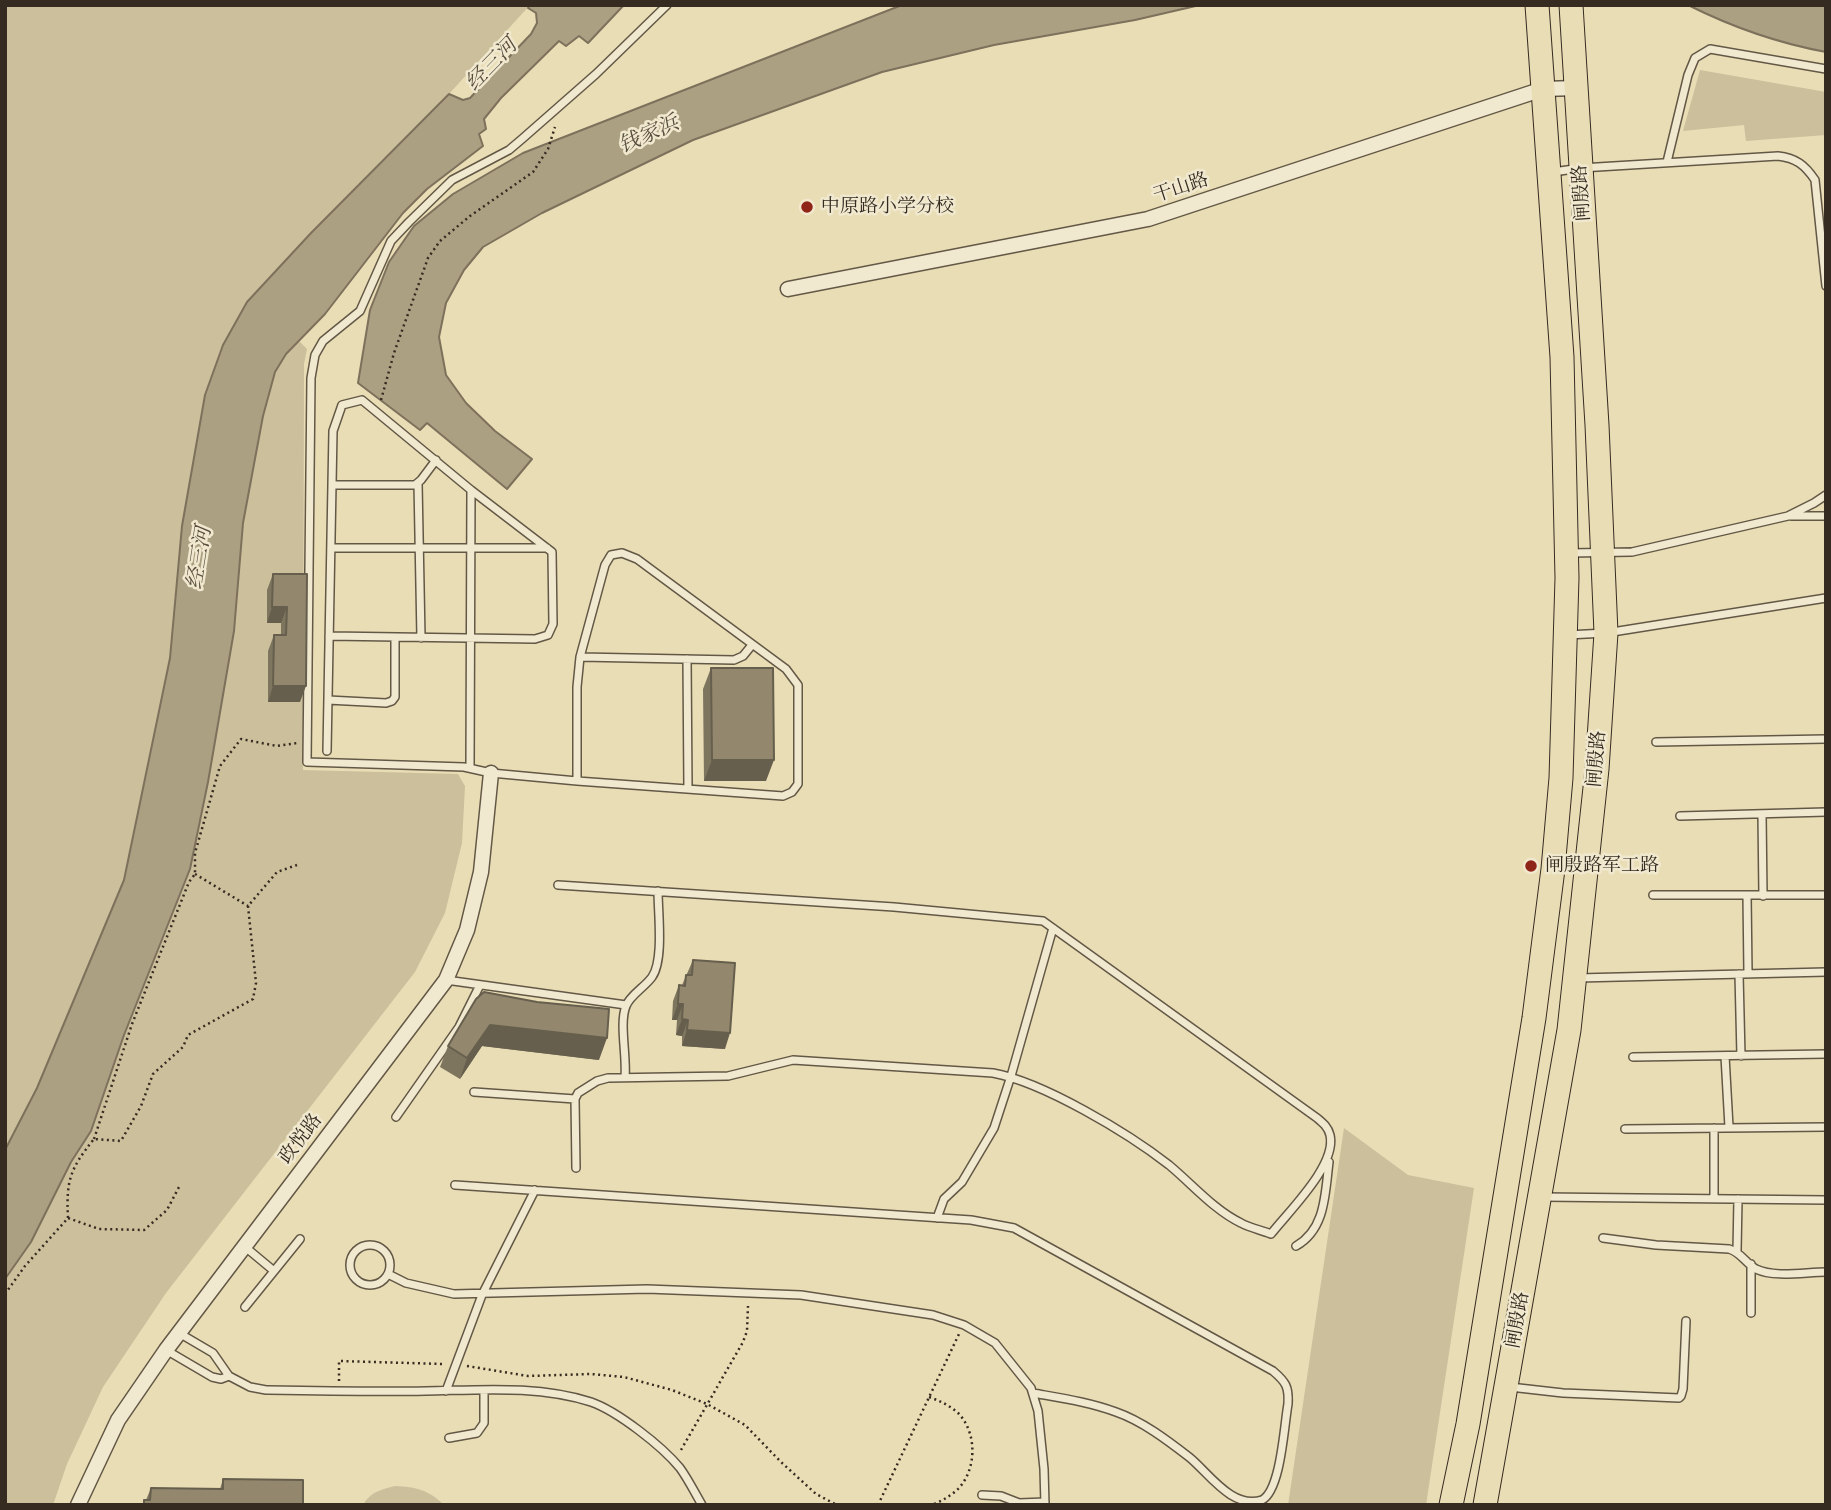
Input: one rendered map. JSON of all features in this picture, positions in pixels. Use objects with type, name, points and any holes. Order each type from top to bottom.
[{"type":"main road","name":"闸殷路","points":[[1451,1505],[1468,1424],[1534,1018],[1560,791],[1567,635],[1562,357],[1537,5]]},
{"type":"main road","name":"闸殷路","points":[[1485,1505],[1569,1030],[1597,769],[1606,634],[1571,5]]},
{"type":"street","name":"干山路","points":[[788,289],[1148,219],[1543,89],[1576,88]]},
{"type":"street","name":"政悦路","points":[[78,1505],[118,1420],[166,1350],[446,980],[467,930],[481,872],[491,773]]},
{"type":"lane","points":[[577,781],[577,687],[580,657],[605,565],[611,555],[622,553],[637,559],[786,669],[798,685],[798,784],[792,792],[783,796],[577,781],[491,773],[470,768],[307,762],[311,378],[315,355],[323,341],[360,311],[391,241],[425,205],[452,180],[509,150],[667,5]]},
{"type":"lane","points":[[1667,162],[1688,75],[1696,58],[1710,49],[1826,69]]},
{"type":"lane","points":[[1549,173],[1667,162],[1778,156],[1791,158],[1807,167],[1815,180],[1826,286]]},
{"type":"lane","points":[[327,751],[329,636],[331,548],[333,431],[342,405],[362,400],[471,490],[552,552],[553,624],[548,635],[535,639],[469,640],[329,636]]},
{"type":"lane","points":[[421,638],[418,483],[436,460]]},
{"type":"lane","points":[[332,485],[418,483]]},
{"type":"lane","points":[[470,768],[471,490]]},
{"type":"lane","points":[[1788,516],[1826,495]]},
{"type":"lane","points":[[1567,553],[1632,552],[1788,516],[1826,516]]},
{"type":"lane","points":[[331,548],[547,548]]},
{"type":"lane","points":[[1567,635],[1606,634],[1826,598]]},
{"type":"lane","points":[[328,700],[392,701],[395,696],[395,638]]},
{"type":"lane","points":[[580,657],[734,660],[743,656],[752,645]]},
{"type":"lane","points":[[687,659],[688,789]]},
{"type":"lane","points":[[1656,742],[1826,739]]},
{"type":"lane","points":[[1680,816],[1826,811]]},
{"type":"lane","points":[[1762,814],[1763,895]]},
{"type":"lane","points":[[558,885],[1037,919],[1328,1128],[1331,1147],[1324,1206],[1312,1233],[1296,1246]]},
{"type":"lane","points":[[625,1076],[626,1004],[652,977],[658,963],[658,891]]},
{"type":"lane","points":[[1653,895],[1826,895]]},
{"type":"lane","points":[[1747,895],[1748,973]]},
{"type":"lane","points":[[937,1218],[944,1199],[962,1182],[994,1128],[1053,928]]},
{"type":"lane","points":[[1574,978],[1826,972]]},
{"type":"lane","points":[[1739,974],[1741,1056]]},
{"type":"lane","points":[[446,980],[626,1004]]},
{"type":"lane","points":[[396,1117],[458,1027],[480,985]]},
{"type":"lane","points":[[1633,1057],[1826,1054]]},
{"type":"lane","points":[[1725,1056],[1729,1127]]},
{"type":"lane","points":[[576,1168],[575,1099],[578,1093],[597,1081],[625,1076],[728,1076],[793,1060],[1011,1076],[1056,1096],[1127,1136],[1168,1165],[1223,1211],[1241,1223],[1271,1234],[1324,1168],[1331,1147]]},
{"type":"lane","points":[[474,1092],[575,1099]]},
{"type":"lane","points":[[1625,1129],[1826,1127]]},
{"type":"lane","points":[[1714,1128],[1714,1199]]},
{"type":"lane","points":[[455,1185],[937,1218],[1001,1224],[1014,1228],[1273,1371],[1286,1383],[1289,1391],[1275,1484],[1264,1499],[1254,1503],[1233,1498],[1220,1489],[1191,1459],[1119,1412],[1080,1401],[1033,1393]]},
{"type":"lane","points":[[446,1391],[482,1295],[535,1190]]},
{"type":"lane","points":[[1539,1197],[1826,1200]]},
{"type":"lane","points":[[1737,1251],[1738,1199]]},
{"type":"lane","points":[[1603,1238],[1737,1251],[1757,1269],[1771,1273],[1826,1272]]},
{"type":"lane","points":[[245,1307],[300,1239]]},
{"type":"lane","points":[[364,1245],[379,1247],[390,1262],[388,1274],[378,1283],[370,1285],[358,1281],[349,1267],[355,1251],[364,1245]]},
{"type":"lane","points":[[244,1246],[274,1271]]},
{"type":"lane","points":[[1751,1264],[1751,1312]]},
{"type":"lane","points":[[388,1274],[405,1283],[433,1291],[482,1295],[647,1289],[801,1295],[891,1307],[933,1315],[964,1325],[995,1343],[1013,1363],[1033,1393],[1038,1411],[1045,1503],[1019,1503],[1001,1496],[982,1495]]},
{"type":"lane","points":[[1506,1386],[1563,1393],[1679,1398],[1683,1389],[1686,1321]]},
{"type":"lane","points":[[179,1333],[213,1353],[229,1376],[250,1387],[266,1390],[484,1390],[560,1394],[593,1402],[632,1425],[673,1462],[702,1505]]},
{"type":"lane","points":[[166,1350],[212,1377],[221,1379],[229,1376]]},
{"type":"lane","points":[[449,1438],[477,1433],[484,1423],[484,1390]]},
{"type":"path","points":[[378,412],[394,353],[428,258],[440,241],[460,224],[533,172],[548,149],[562,104]]},
{"type":"path","points":[[5,1294],[25,1266],[68,1218],[67,1197],[74,1164],[94,1139],[132,1024],[189,881],[195,874],[195,853],[220,766],[241,739],[277,746],[307,741]]},
{"type":"path","points":[[94,1139],[121,1141],[141,1106],[153,1074],[183,1047],[188,1035],[253,999],[256,982],[248,906],[277,872],[297,865]]},
{"type":"path","points":[[195,874],[248,906]]},
{"type":"path","points":[[68,1218],[99,1229],[144,1230],[167,1210],[179,1187]]},
{"type":"path","points":[[673,1462],[743,1342],[747,1331],[748,1292]]},
{"type":"path","points":[[878,1505],[964,1325]]},
{"type":"path","points":[[929,1396],[948,1404],[959,1414],[967,1426],[972,1456],[960,1486],[945,1499],[931,1505]]},
{"type":"shaded area","points":[[5,5],[530,5],[449,94],[311,233],[247,302],[223,345],[205,395],[182,526],[170,658],[124,880],[37,1088],[5,1150]]},
{"type":"shaded area","points":[[1700,70],[1826,92],[1826,135],[1746,141],[1744,125],[1683,131]]},
{"type":"shaded area","points":[[299,341],[307,349],[304,364],[303,770],[458,774],[465,786],[462,843],[445,913],[415,972],[166,1293],[103,1387],[67,1464],[53,1505],[5,1505],[5,1279],[31,1242],[71,1162],[91,1131],[124,1035],[183,888],[208,782],[234,631],[243,523],[263,416],[275,372],[286,354]]},
{"type":"shaded area","points":[[1344,1128],[1408,1175],[1474,1188],[1426,1505],[1288,1505]]},
{"type":"shaded area","points":[[395,1486],[422,1490],[444,1505],[363,1505],[373,1494]]},
{"type":"water","name":"经三河","points":[[530,5],[624,5],[588,43],[579,36],[566,46],[559,41],[501,98],[484,119],[486,129],[479,134],[483,146],[427,189],[403,213],[325,314],[286,354],[275,372],[263,416],[243,523],[234,631],[190,869],[124,1035],[91,1131],[71,1162],[31,1242],[5,1279],[5,1150],[37,1088],[124,880],[170,658],[182,526],[205,395],[223,345],[247,302],[311,233],[449,94],[463,100],[470,98],[531,34],[537,23],[536,13],[528,8]]},
{"type":"water","name":"钱家浜","points":[[902,5],[1200,5],[1135,20],[994,45],[882,72],[693,140],[542,213],[483,247],[464,270],[446,303],[439,337],[446,375],[466,403],[495,431],[532,459],[507,489],[427,423],[420,430],[358,383],[370,310],[389,262],[414,226],[453,194],[523,153]]},
{"type":"water","points":[[1688,5],[1826,5],[1826,52],[1755,33]]},
{"type":"building","points":[[273,574],[307,574],[306,686],[273,686],[274,635],[286,635],[287,607],[272,607]]},
{"type":"building","points":[[711,668],[773,668],[774,760],[712,760]]},
{"type":"building","points":[[693,960],[735,963],[730,1033],[687,1030],[688,1020],[682,1019],[683,1004],[678,1004],[679,985],[685,986],[686,975],[692,975]]},
{"type":"building","points":[[484,992],[537,1002],[609,1009],[607,1038],[490,1025],[467,1058],[448,1046],[476,999]]},
{"type":"building","points":[[223,1479],[303,1480],[303,1505],[144,1505],[144,1500],[150,1500],[151,1488],[223,1489]]},
{"type":"place","name":"中原路小学分校","points":[[807,207]]},
{"type":"place","name":"闸殷路军工路","points":[[1531,866]]}]
